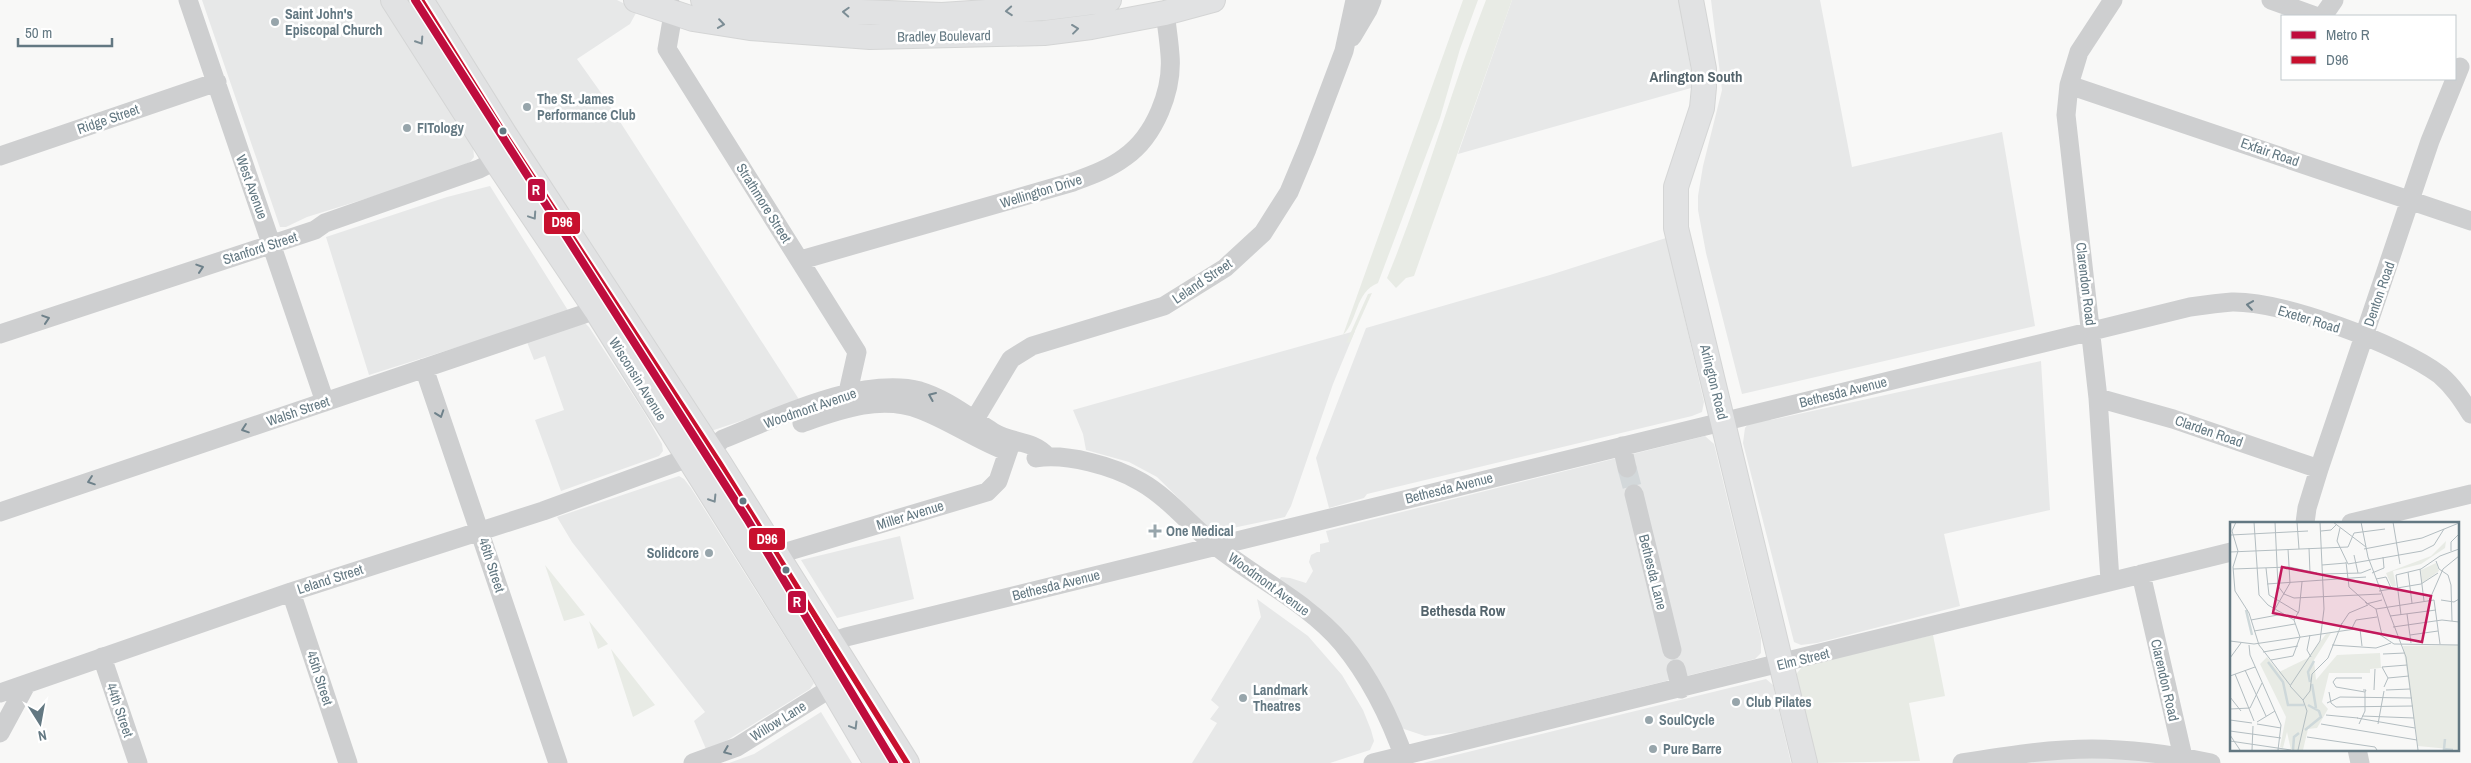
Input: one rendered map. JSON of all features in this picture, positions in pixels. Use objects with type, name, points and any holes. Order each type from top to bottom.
[{"type":"main road","name":"Wisconsin Avenue","points":[[394,0],[506,156],[710,449],[907,763]]},
{"type":"main road","name":"Wisconsin Avenue","points":[[421,0],[506,156],[596,310],[808,650],[876,763]]},
{"type":"main road","name":"Bradley Boulevard","points":[[636,0],[671,7],[750,28],[854,37],[1044,33],[1165,12],[1213,0]]},
{"type":"main road","name":"Bradley Boulevard","points":[[671,7],[687,7],[709,1],[780,9],[942,15],[1045,4],[1109,0]]},
{"type":"main road","name":"Arlington Road","points":[[1691,0],[1704,69],[1704,87],[1702,108],[1676,187],[1676,228],[1805,763]]},
{"type":"street","name":"West Avenue","points":[[188,0],[325,402]]},
{"type":"street","name":"Leland Street","points":[[1344,51],[1355,0]]},
{"type":"street","name":"Leland Street","points":[[975,419],[1006,365],[1020,352],[1032,346],[1164,306],[1226,268],[1262,232],[1289,192],[1344,51],[1372,0]]},
{"type":"street","name":"Clarendon Road","points":[[2110,580],[2092,331],[2066,115],[2069,85],[2079,52],[2113,0]]},
{"type":"street","points":[[2271,0],[2312,15]]},
{"type":"street","points":[[2324,15],[2334,0]]},
{"type":"street","points":[[1044,33],[1045,4]]},
{"type":"street","name":"Strathmore Street","points":[[671,7],[667,49],[857,352],[848,392]]},
{"type":"street","name":"Wellington Drive","points":[[801,260],[1073,182],[1105,170],[1127,156],[1148,133],[1158,114],[1167,89],[1171,57],[1165,12]]},
{"type":"street","name":"Denton Road","points":[[2305,522],[2307,508],[2319,469],[2412,200],[2430,141],[2462,67]]},
{"type":"street","name":"Ridge Street","points":[[0,156],[216,82]]},
{"type":"street","name":"Exfair Road","points":[[2069,85],[2471,221]]},
{"type":"street","name":"Stanford Street","points":[[0,334],[315,230],[325,223],[479,169],[506,156]]},
{"type":"street","name":"Exeter Road","points":[[2092,331],[2190,307],[2233,302],[2285,309],[2364,336],[2417,360],[2441,376],[2456,392],[2471,414]]},
{"type":"street","name":"Walsh Street","points":[[0,512],[596,310]]},
{"type":"street","name":"Bethesda Avenue","points":[[808,650],[830,641],[2092,331]]},
{"type":"street","name":"46th Street","points":[[424,368],[558,763]]},
{"type":"street","name":"Woodmont Avenue","points":[[710,449],[728,447],[842,409],[866,396],[892,387],[920,391],[975,419],[1010,446]]},
{"type":"street","name":"Woodmont Avenue","points":[[688,458],[710,449],[732,435],[848,392],[885,403],[914,408],[1036,458],[1047,456],[1104,466],[1142,482],[1216,546],[1299,605],[1340,641],[1353,656],[1376,696],[1405,759]]},
{"type":"street","name":"Clarden Road","points":[[2098,398],[2173,418],[2319,469]]},
{"type":"street","name":"Miller Avenue","points":[[776,554],[987,492],[998,481],[1010,446]]},
{"type":"street","points":[[1622,446],[1627,468]]},
{"type":"street","name":"Leland Street","points":[[0,693],[291,592],[543,511],[688,458]]},
{"type":"street","name":"Bethesda Lane","points":[[1634,494],[1672,650]]},
{"type":"street","points":[[2355,522],[2471,494]]},
{"type":"street","name":"Elm Street","points":[[1373,763],[1405,759],[1782,665],[2110,580],[2230,552]]},
{"type":"street","name":"Clarendon Road","points":[[2141,574],[2183,758]]},
{"type":"street","name":"45th Street","points":[[291,592],[348,763]]},
{"type":"street","name":"44th Street","points":[[102,657],[138,763]]},
{"type":"street","points":[[1676,669],[1681,689]]},
{"type":"street","points":[[0,733],[26,685]]},
{"type":"street","points":[[831,688],[862,691]]},
{"type":"street","name":"Willow Lane","points":[[693,763],[737,747],[831,688]]},
{"type":"street","points":[[1962,763],[2093,749],[2183,758],[2211,763]]},
{"type":"street","points":[[2357,750],[2360,763]]},
{"type":"shaded area","points":[[202,0],[381,0],[473,146],[474,157],[470,162],[442,175],[307,217],[286,227],[280,227]]},
{"type":"shaded area","points":[[435,0],[617,0],[635,9],[636,13],[630,24],[577,59],[604,97],[800,401],[711,431],[566,208]]},
{"type":"shaded area","points":[[1463,0],[1478,0],[1460,49],[1440,118],[1378,283],[1365,293],[1352,322],[1343,335]]},
{"type":"shaded area","points":[[1486,0],[1512,0],[1414,276],[1406,278],[1396,288],[1387,278],[1401,244]]},
{"type":"shaded area","points":[[1512,0],[1679,0],[1691,70],[1691,88],[1458,154]]},
{"type":"shaded area","points":[[1711,0],[1820,0],[1852,167],[2002,132],[2035,326],[1742,394],[1706,253],[1698,210],[1698,196],[1703,166],[1722,90]]},
{"type":"shaded area","points":[[490,186],[569,312],[369,375],[326,237],[447,197]]},
{"type":"shaded area","points":[[1666,238],[1704,402],[1702,412],[1692,416],[1367,494],[1364,498],[1329,508],[1316,458],[1366,328],[1550,275]]},
{"type":"shaded area","points":[[1372,293],[1350,342],[1346,343],[1368,294]]},
{"type":"shaded area","points":[[584,322],[644,412],[662,444],[663,451],[659,456],[561,491],[535,420],[564,410],[545,356],[534,360],[527,342]]},
{"type":"shaded area","points":[[1355,331],[1333,384],[1291,506],[1285,517],[1228,529],[1220,535],[1212,531],[1157,477],[1129,462],[1086,450],[1083,434],[1073,410]]},
{"type":"shaded area","points":[[2041,361],[2050,510],[1944,534],[1960,606],[1817,643],[1801,645],[1794,642],[1743,443],[1745,428],[1749,423],[1770,415],[1771,420]]},
{"type":"shaded area","points":[[1705,436],[1714,444],[1761,638],[1761,653],[1755,659],[1459,732],[1425,736],[1401,728],[1376,675],[1345,632],[1279,580],[1281,577],[1290,578],[1306,583],[1313,571],[1309,562],[1311,555],[1320,552],[1320,544],[1329,542],[1326,531]]},
{"type":"shaded area","points":[[679,476],[691,488],[814,683],[810,689],[726,741],[706,749],[694,721],[705,712],[572,542],[557,517]]},
{"type":"shaded area","points":[[900,536],[914,599],[837,618],[801,560]]},
{"type":"shaded area","points":[[545,565],[585,615],[564,621]]},
{"type":"shaded area","points":[[1257,599],[1308,636],[1342,675],[1363,710],[1371,730],[1374,741],[1370,750],[1330,763],[1192,763],[1217,723],[1210,719],[1219,707],[1211,700],[1261,617]]},
{"type":"shaded area","points":[[589,621],[608,644],[598,649]]},
{"type":"shaded area","points":[[1933,635],[1945,696],[1909,703],[1920,761],[1817,763],[1797,679],[1797,673],[1803,666]]},
{"type":"shaded area","points":[[611,649],[655,705],[633,717]]},
{"type":"shaded area","points":[[1766,679],[1773,685],[1791,763],[1423,763]]},
{"type":"shaded area","points":[[821,712],[852,763],[729,763],[754,754]]},
{"type":"shaded area","points":[[2084,756],[2182,763],[2021,763]]},
{"type":"tunnel","points":[[1627,468],[1634,494]]},
{"type":"metro line","name":"R","points":[[415,0],[747,519],[894,763]]},
{"type":"transit line","name":"D96","points":[[421,0],[504,133],[720,464],[907,763]]},
{"type":"place","name":"Saint John's Episcopal Church","points":[[275,22]]},
{"type":"place","name":"The St. James Performance Club","points":[[527,107]]},
{"type":"place","name":"FITology","points":[[407,128]]},
{"type":"place","name":"One Medical","points":[[1155,531]]},
{"type":"place","name":"Solidcore","points":[[709,553]]},
{"type":"place","name":"Landmark Theatres","points":[[1243,698]]},
{"type":"place","name":"Club Pilates","points":[[1736,702]]},
{"type":"place","name":"SoulCycle","points":[[1649,720]]},
{"type":"place","name":"Pure Barre","points":[[1653,749]]},
{"type":"district","name":"Arlington South","points":[[1696,77]]},
{"type":"district","name":"Bethesda Row","points":[[1463,611]]}]
